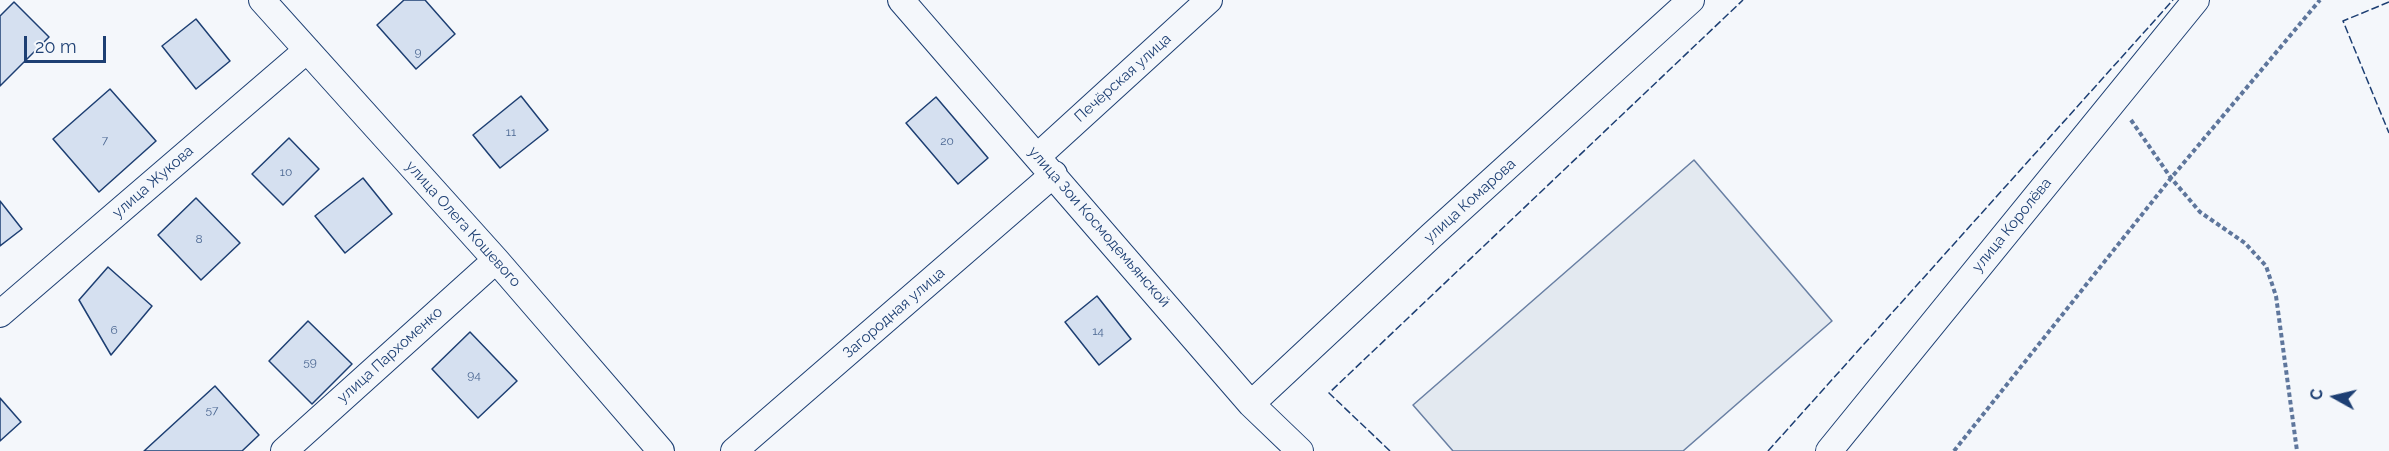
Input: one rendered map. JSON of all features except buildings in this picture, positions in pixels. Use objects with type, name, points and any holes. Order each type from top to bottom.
[{"type":"street","name":"улица Олега Кошевого","points":[[262,0],[495,260],[660,451]]},
{"type":"street","name":"улица Зои Космодемьянской","points":[[901,0],[1251,404],[1300,451]]},
{"type":"street","name":"Печёрская улица","points":[[1046,165],[1209,0]]},
{"type":"street","name":"улица Комарова","points":[[1251,404],[1431,236],[1691,0]]},
{"type":"street","name":"улица Королёва","points":[[1830,451],[2114,98],[2196,0]]},
{"type":"street","name":"улица Жукова","points":[[0,314],[307,50]]},
{"type":"street","name":"Загородная улица","points":[[734,451],[1046,165]]},
{"type":"street","name":"улица Пархоменко","points":[[284,451],[495,260]]},
{"type":"path","points":[[1954,451],[2170,178],[2320,0]]},
{"type":"path","points":[[2114,98],[2170,178],[2200,212],[2245,243],[2266,266],[2276,296],[2297,451]]},
{"type":"shaded area","points":[[1694,160],[1832,321],[1683,451],[1453,451],[1413,405]]},
{"type":"fence","points":[[1390,451],[1329,393],[1743,0]]},
{"type":"fence","points":[[1768,451],[2173,0]]},
{"type":"fence","points":[[2389,2],[2343,21],[2389,133]]}]
